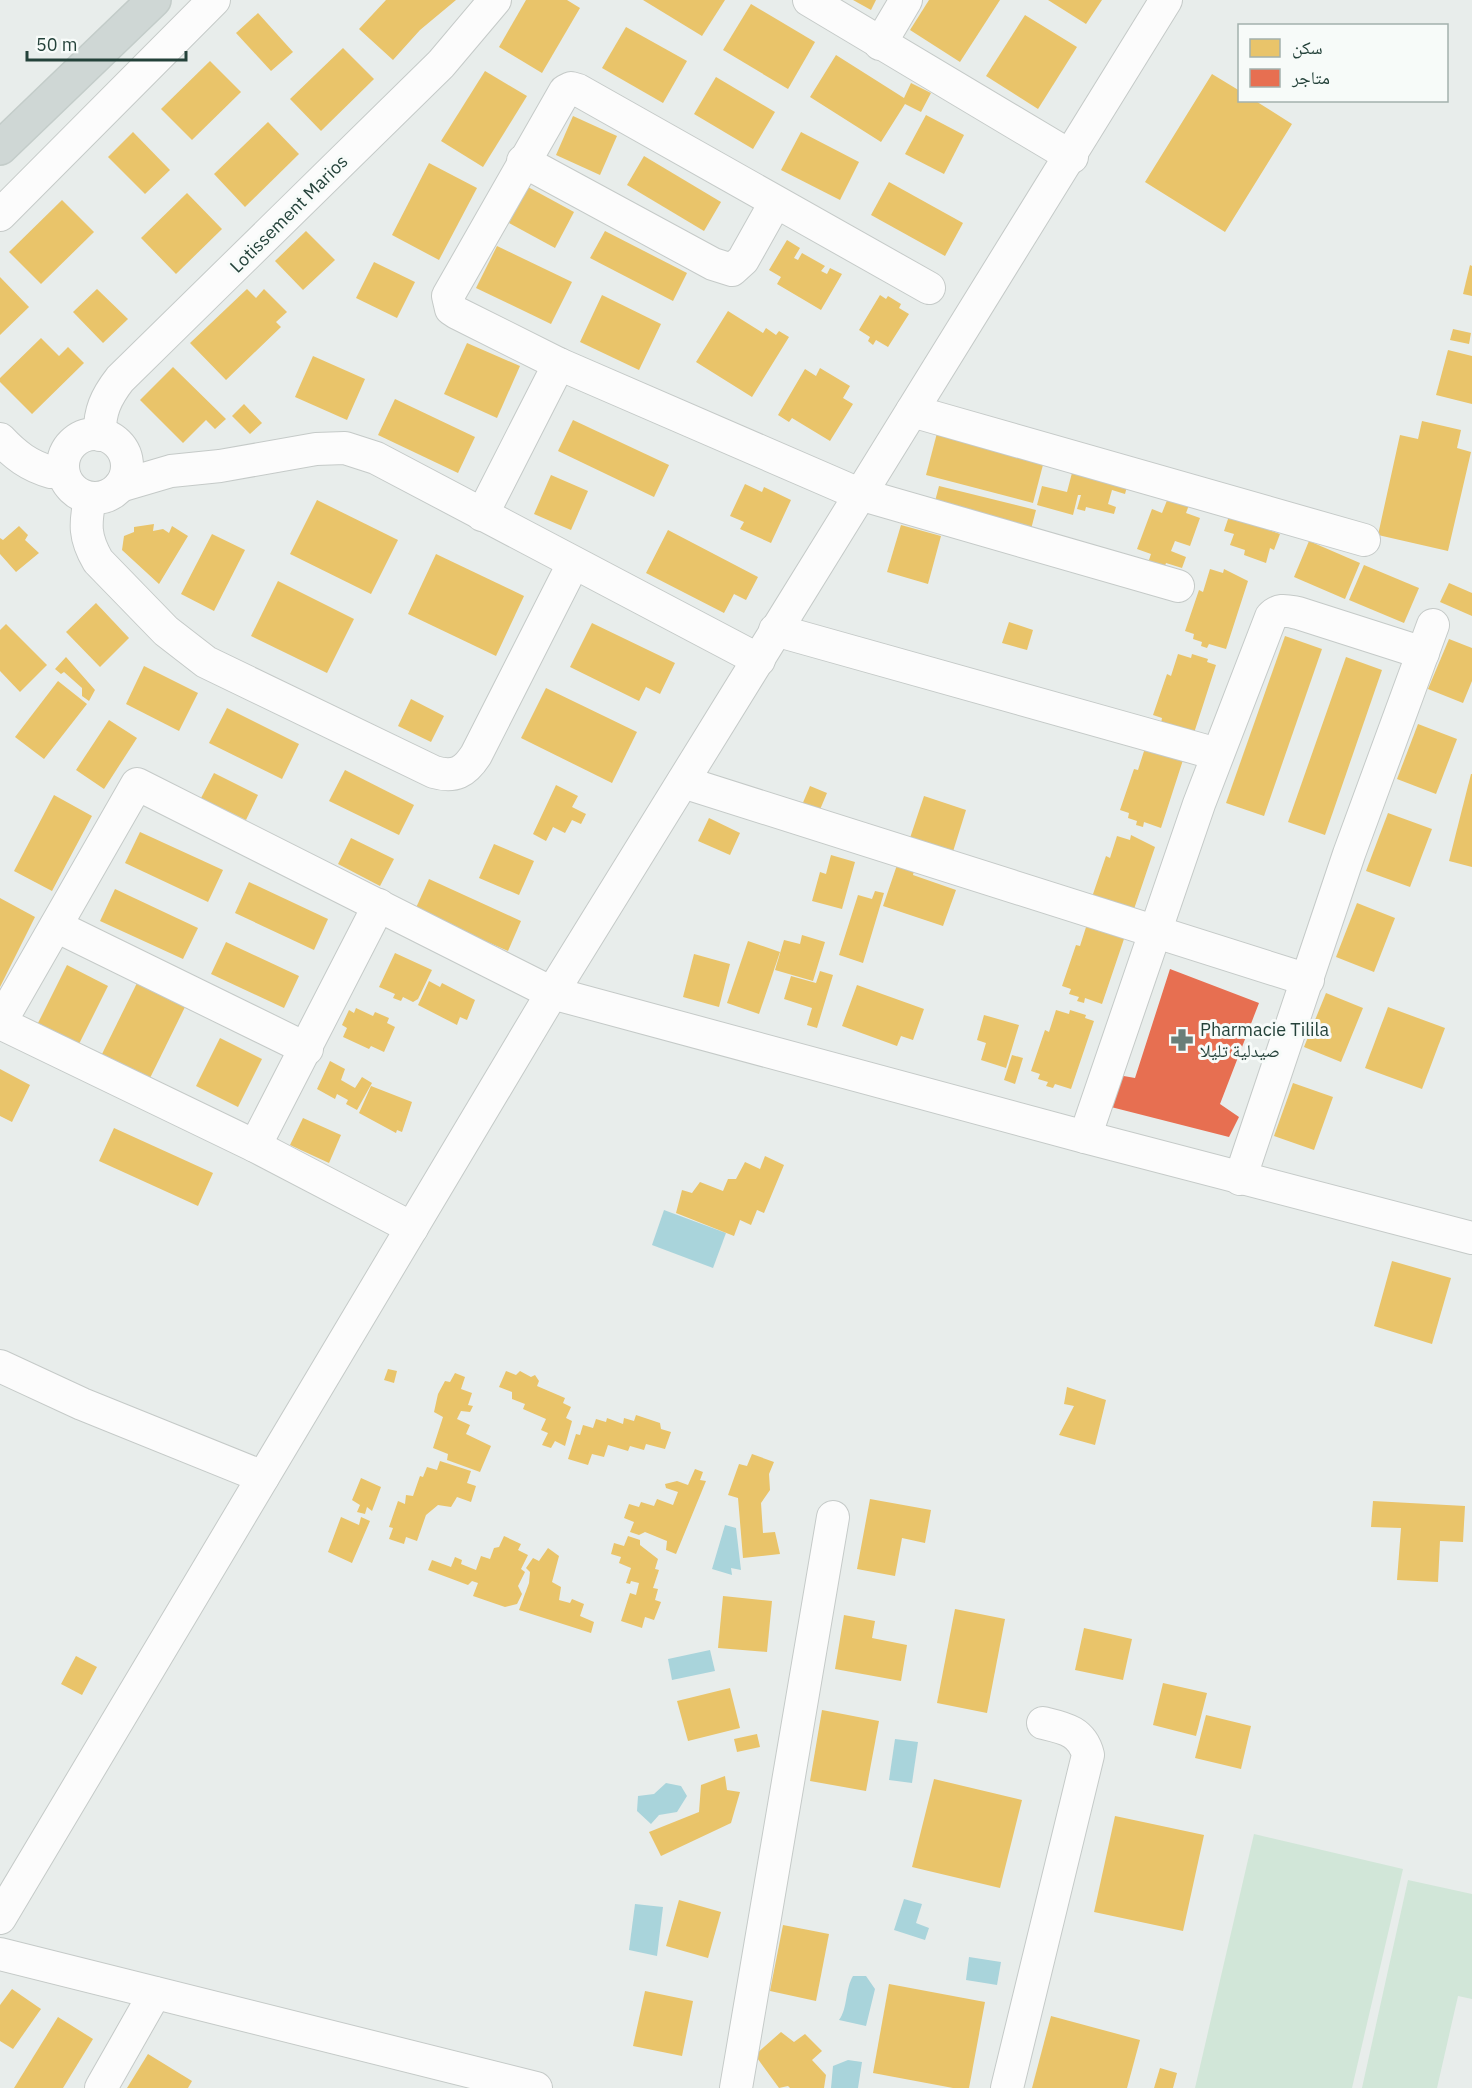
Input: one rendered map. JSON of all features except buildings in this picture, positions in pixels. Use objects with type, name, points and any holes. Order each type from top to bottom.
[{"type":"main road","points":[[0,148],[153,0]]},
{"type":"street","points":[[0,215],[214,0]]},
{"type":"street","name":"Lotissement Marios","points":[[100,435],[99,416],[120,379],[441,64],[495,0]]},
{"type":"street","points":[[809,0],[1072,157]]},
{"type":"street","points":[[880,44],[906,0]]},
{"type":"street","points":[[0,1918],[552,993],[759,660],[859,494],[1072,157],[1167,0]]},
{"type":"street","points":[[929,288],[575,89],[565,91],[523,161],[450,288],[448,302],[458,313],[559,364],[859,494],[1178,586]]},
{"type":"street","points":[[523,161],[713,264],[732,270],[742,260],[775,203]]},
{"type":"street","points":[[482,515],[559,364]]},
{"type":"street","points":[[912,411],[1364,540]]},
{"type":"street","points":[[120,486],[127,466],[125,455],[119,445],[100,435],[78,438],[64,456],[65,477],[71,487],[90,498],[101,498],[120,486],[171,471],[220,466],[316,449],[345,448],[376,458],[573,564],[759,660]]},
{"type":"street","points":[[0,439],[22,460],[35,467],[51,472],[63,466]]},
{"type":"street","points":[[90,498],[86,521],[88,544],[98,561],[185,648],[206,662],[434,772],[447,776],[458,774],[468,767],[476,755],[573,564]]},
{"type":"street","points":[[1085,1137],[1217,754],[1265,627],[1276,611],[1298,613],[1428,639],[1349,854],[1240,1179]]},
{"type":"street","points":[[775,630],[1217,754]]},
{"type":"street","points":[[683,782],[1308,980]]},
{"type":"street","points":[[412,1228],[255,1146],[0,1023],[137,784],[552,993],[1240,1179],[1472,1238]]},
{"type":"street","points":[[255,1146],[379,905]]},
{"type":"street","points":[[56,926],[307,1048]]},
{"type":"street","points":[[0,1366],[82,1404],[263,1477]]},
{"type":"street","points":[[736,2088],[833,1517]]},
{"type":"street","points":[[1007,2088],[1088,1755],[1079,1736],[1070,1730],[1043,1723]]},
{"type":"street","points":[[0,1954],[536,2088]]},
{"type":"street","points":[[101,2088],[155,1993]]},
{"type":"green space","points":[[1254,1834],[1403,1869],[1352,2088],[1195,2088]]},
{"type":"green space","points":[[1408,1880],[1472,1894],[1472,1999],[1458,1996],[1437,2088],[1362,2088]]},
{"type":"water","points":[[664,1210],[726,1233],[713,1268],[652,1245]]},
{"type":"water","points":[[725,1525],[736,1528],[741,1570],[731,1568],[732,1575],[712,1569]]},
{"type":"water","points":[[710,1650],[715,1671],[672,1680],[668,1659]]},
{"type":"water","points":[[895,1739],[918,1742],[912,1783],[889,1780]]},
{"type":"water","points":[[666,1783],[681,1786],[687,1796],[677,1812],[659,1815],[651,1824],[637,1811],[638,1796],[654,1794]]},
{"type":"water","points":[[904,1899],[922,1904],[916,1923],[929,1928],[925,1940],[894,1930]]},
{"type":"water","points":[[635,1904],[663,1907],[657,1956],[629,1950]]},
{"type":"water","points":[[969,1957],[1001,1962],[997,1985],[966,1980]]},
{"type":"water","points":[[853,1976],[866,1976],[875,1989],[866,2026],[839,2020]]},
{"type":"water","points":[[848,2060],[862,2062],[858,2088],[831,2088],[833,2066]]},
{"type":"place","name":"Pharmacie Tilila صيدلية تليلا","points":[[1182,1040]]}]
